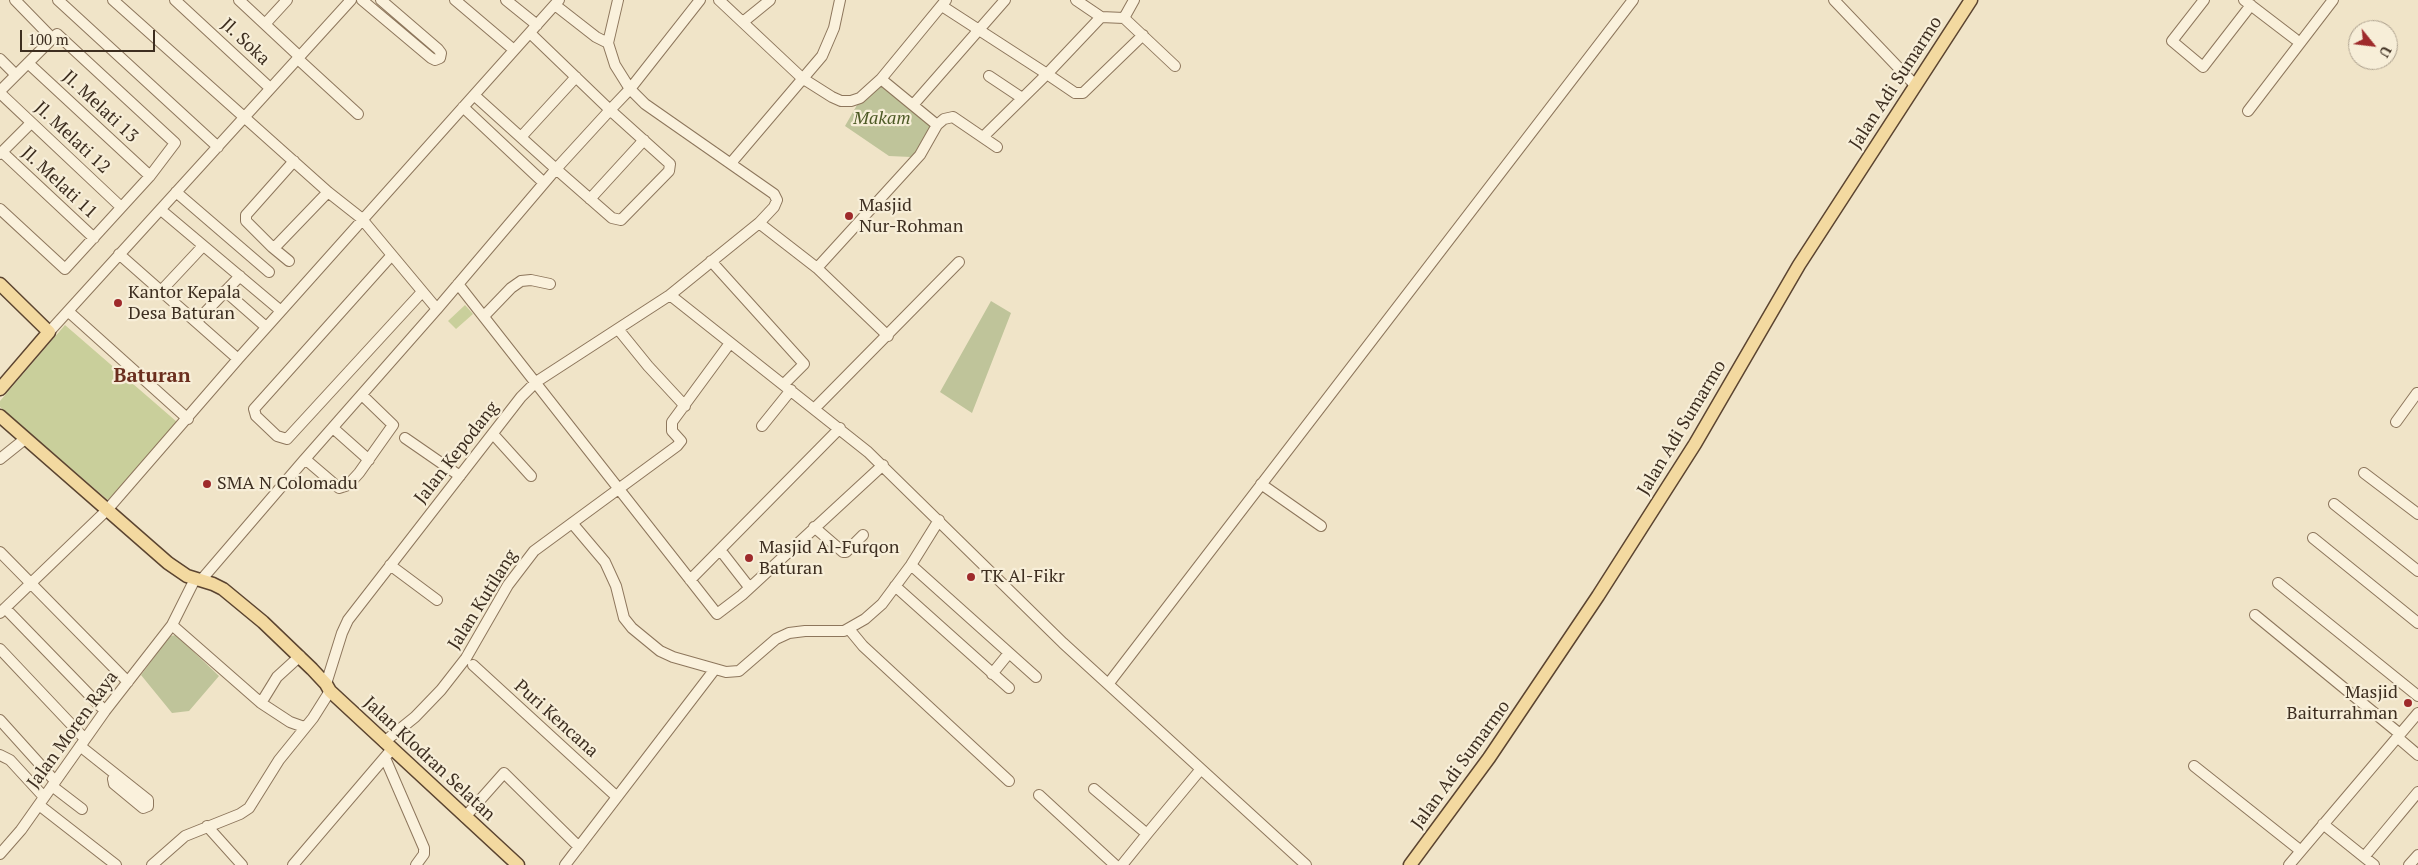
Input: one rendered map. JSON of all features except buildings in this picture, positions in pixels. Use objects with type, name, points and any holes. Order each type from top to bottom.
[{"type":"main road","name":"Jalan Adi Sumarmo","points":[[1410,865],[1489,758],[1598,596],[1695,444],[1799,264],[1971,0]]},
{"type":"main road","points":[[0,284],[49,332],[0,389]]},
{"type":"main road","name":"Jalan Klodran Selatan","points":[[0,416],[168,564],[178,571],[224,589],[263,622],[300,656],[387,750],[518,865]]},
{"type":"street","points":[[15,0],[52,38]]},
{"type":"street","points":[[58,0],[218,147]]},
{"type":"street","points":[[113,0],[328,192],[361,218],[437,309]]},
{"type":"street","name":"Jl. Soka","points":[[175,0],[270,88]]},
{"type":"street","points":[[239,0],[358,114]]},
{"type":"street","points":[[265,24],[287,0]]},
{"type":"street","points":[[49,332],[352,0]]},
{"type":"street","points":[[362,0],[431,58],[435,60],[440,58],[441,52],[380,0]]},
{"type":"street","points":[[455,0],[514,50]]},
{"type":"street","points":[[506,0],[537,25]]},
{"type":"street","points":[[618,0],[608,43],[615,65],[630,89],[645,104],[731,163],[822,56],[831,38],[840,0]]},
{"type":"street","name":"Jalan Moren Raya","points":[[0,854],[42,801],[105,711],[172,625],[198,579],[362,395],[556,169],[630,89],[700,0]]},
{"type":"street","points":[[719,0],[802,78],[832,97],[851,101],[860,98],[881,79],[906,46],[944,3],[978,32],[1075,92],[1083,93],[1143,35]]},
{"type":"street","points":[[743,22],[770,0]]},
{"type":"street","points":[[913,105],[1005,0]]},
{"type":"street","points":[[1076,0],[1101,17],[1124,18],[1175,66]]},
{"type":"street","points":[[1124,18],[1134,0]]},
{"type":"street","points":[[1109,683],[1633,0]]},
{"type":"street","points":[[1834,0],[1915,85]]},
{"type":"street","points":[[2204,0],[2172,41],[2203,67],[2248,3],[2295,39]]},
{"type":"street","points":[[2248,111],[2333,0]]},
{"type":"street","points":[[105,711],[2,610],[107,510],[361,218],[557,2],[596,37],[608,43]]},
{"type":"street","points":[[983,137],[1101,17]]},
{"type":"street","points":[[406,38],[413,29]]},
{"type":"street","points":[[474,94],[612,218],[621,220],[669,171],[670,164],[610,110],[530,33]]},
{"type":"street","points":[[0,92],[52,38],[58,35],[175,142],[174,148],[150,176],[66,269],[0,209]]},
{"type":"street","points":[[0,58],[16,74]]},
{"type":"street","name":"Jl. Melati 13","points":[[28,63],[150,176]]},
{"type":"street","points":[[989,76],[1022,98]]},
{"type":"street","points":[[520,137],[576,77]]},
{"type":"street","points":[[881,79],[937,125]]},
{"type":"street","name":"Jl. Melati 12","points":[[0,92],[121,207]]},
{"type":"street","points":[[463,107],[544,183]]},
{"type":"street","points":[[817,268],[920,154],[937,125],[944,119],[953,117],[997,147]]},
{"type":"street","points":[[1,153],[31,123]]},
{"type":"street","points":[[590,199],[644,140]]},
{"type":"street","name":"Jl. Melati 11","points":[[1,153],[94,238]]},
{"type":"street","points":[[289,261],[246,221],[246,215],[294,161]]},
{"type":"street","name":"Jalan Kepodang","points":[[152,865],[185,836],[240,814],[249,808],[322,680],[345,626],[521,397],[536,382],[670,294],[759,223],[774,207],[777,200],[774,194],[731,163]]},
{"type":"street","points":[[176,192],[268,272]]},
{"type":"street","points":[[272,247],[277,245],[328,192]]},
{"type":"street","points":[[160,210],[281,311]]},
{"type":"street","points":[[759,223],[817,268],[888,336]]},
{"type":"street","points":[[160,292],[203,246]]},
{"type":"street","points":[[119,254],[238,359]]},
{"type":"street","points":[[391,256],[254,409],[256,416],[277,436],[286,439],[422,292]]},
{"type":"street","points":[[711,262],[804,364],[762,426]]},
{"type":"street","points":[[815,408],[960,262]]},
{"type":"street","points":[[196,322],[240,276]]},
{"type":"street","points":[[482,312],[510,288],[521,282],[531,280],[550,284]]},
{"type":"street","points":[[458,284],[482,312],[717,614],[750,587],[883,465]]},
{"type":"street","points":[[225,291],[266,327]]},
{"type":"street","points":[[670,294],[840,428],[883,465],[988,571],[1306,865]]},
{"type":"street","points":[[69,312],[188,419]]},
{"type":"street","points":[[618,329],[648,366],[686,406],[730,343]]},
{"type":"street","points":[[2396,422],[2418,393]]},
{"type":"street","points":[[305,459],[336,486],[342,488],[369,460],[393,425],[362,395]]},
{"type":"street","name":"Jalan Kutilang","points":[[293,865],[387,750],[441,690],[466,658],[508,585],[524,562],[534,551],[677,446],[680,440],[671,427],[686,406]]},
{"type":"street","points":[[332,428],[369,460]]},
{"type":"street","points":[[690,580],[721,551],[840,428]]},
{"type":"street","points":[[493,434],[532,476]]},
{"type":"street","points":[[0,459],[25,438]]},
{"type":"street","points":[[405,438],[460,476]]},
{"type":"street","points":[[2364,473],[2418,514]]},
{"type":"street","points":[[1261,484],[1321,526]]},
{"type":"street","points":[[2334,504],[2418,571]]},
{"type":"street","points":[[572,523],[608,567],[616,586],[624,618],[632,628],[660,651],[672,657],[715,669],[740,671],[764,649],[789,634],[805,631],[844,631],[875,612],[911,565],[939,520]]},
{"type":"street","points":[[814,527],[843,552],[846,552],[863,535]]},
{"type":"street","points":[[2313,538],[2418,623]]},
{"type":"street","points":[[721,551],[750,587]]},
{"type":"street","points":[[0,552],[128,682]]},
{"type":"street","points":[[390,565],[437,600]]},
{"type":"street","points":[[911,565],[1036,677]]},
{"type":"street","points":[[2278,583],[2418,696]]},
{"type":"street","points":[[894,586],[1009,688]]},
{"type":"street","points":[[2255,615],[2399,735],[2418,755]]},
{"type":"street","points":[[172,625],[261,703],[298,725]]},
{"type":"street","points":[[849,629],[863,646],[1009,781]]},
{"type":"street","points":[[0,649],[83,742],[119,778]]},
{"type":"street","points":[[992,674],[1009,653]]},
{"type":"street","points":[[261,703],[277,677],[300,656]]},
{"type":"street","name":"Puri Kencana","points":[[473,665],[617,797]]},
{"type":"street","points":[[565,865],[715,669]]},
{"type":"street","points":[[2291,864],[2418,713]]},
{"type":"street","points":[[0,720],[53,783],[82,809]]},
{"type":"street","points":[[387,750],[424,848],[421,860],[416,865]]},
{"type":"street","points":[[0,755],[10,760],[42,801],[108,859]]},
{"type":"street","points":[[2194,766],[2300,851]]},
{"type":"street","points":[[1122,865],[1201,769]]},
{"type":"street","points":[[465,817],[504,773],[579,846]]},
{"type":"street","points":[[1094,789],[1147,834]]},
{"type":"street","points":[[2364,857],[2418,792]]},
{"type":"street","points":[[1039,794],[1116,865]]},
{"type":"street","points":[[2324,824],[2374,865]]},
{"type":"street","points":[[207,826],[242,865]]},
{"type":"street","points":[[2409,865],[2418,855]]},
{"type":"green space","name":"Makam","points":[[881,83],[932,125],[920,148],[911,157],[889,156],[845,126],[857,105]]},
{"type":"green space","points":[[991,301],[1011,313],[972,413],[940,392]]},
{"type":"green space","points":[[465,305],[473,314],[456,329],[448,321]]},
{"type":"green space","points":[[65,325],[177,422],[109,501],[0,407],[0,401]]},
{"type":"green space","points":[[176,635],[219,676],[189,711],[172,713],[141,675],[170,636]]},
{"type":"place","name":"Masjid Nur-Rohman","points":[[849,216]]},
{"type":"place","name":"Kantor Kepala Desa Baturan","points":[[118,303]]},
{"type":"place","name":"SMA N Colomadu","points":[[207,484]]},
{"type":"place","name":"Masjid Al-Furqon Baturan","points":[[749,558]]},
{"type":"place","name":"TK Al-Fikr","points":[[971,577]]},
{"type":"place","name":"Masjid Baiturrahman","points":[[2408,703]]},
{"type":"district","name":"Baturan","points":[[152,376]]}]
